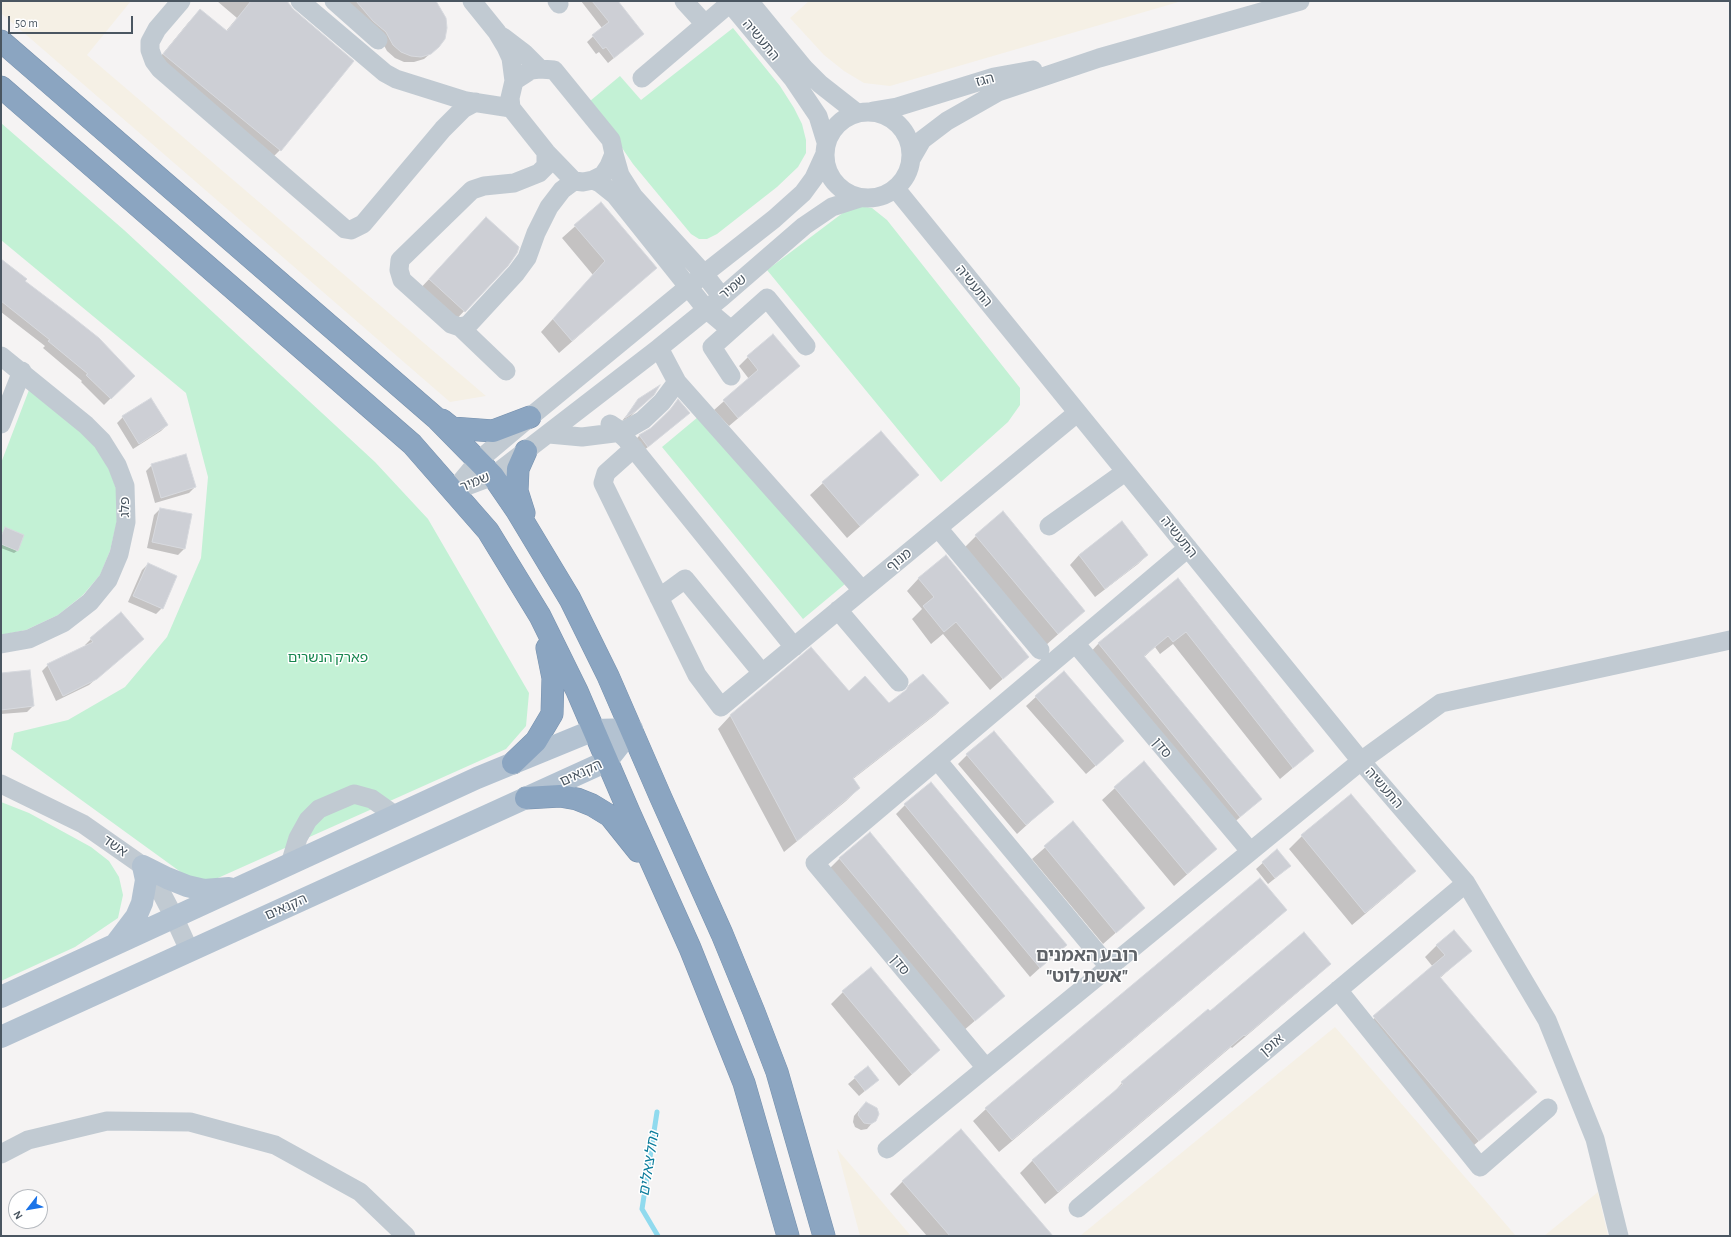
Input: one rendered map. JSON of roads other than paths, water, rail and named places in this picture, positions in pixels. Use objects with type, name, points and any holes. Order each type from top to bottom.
[{"type":"highway","points":[[1,41],[421,405],[479,460],[493,476],[530,531],[570,599],[608,676],[722,934],[777,1072],[824,1236]]},
{"type":"highway","points":[[1,87],[412,444],[488,530],[540,616],[577,691],[690,948],[744,1083],[788,1236]]},
{"type":"highway","points":[[421,405],[452,428],[470,430],[493,431],[530,417]]},
{"type":"highway","points":[[526,451],[518,469],[517,491],[530,531]]},
{"type":"highway","points":[[513,763],[536,741],[552,714],[553,678],[540,616]]},
{"type":"highway","points":[[526,798],[560,796],[577,799],[592,805],[610,816],[657,875]]},
{"type":"main road","points":[[1,997],[513,763],[594,730],[632,730]]},
{"type":"main road","name":"הקנאים","points":[[1,1037],[189,950],[607,761],[632,730]]},
{"type":"main road","points":[[143,866],[187,886],[204,890],[221,889],[246,884]]},
{"type":"main road","points":[[114,945],[128,928],[142,903],[146,880],[143,866]]},
{"type":"street","points":[[181,1],[157,29],[150,42],[150,50],[154,61],[166,74],[345,229],[351,230],[363,224],[463,109],[502,97],[513,84],[531,70],[540,68],[554,70],[612,140],[620,175],[634,196],[704,274],[722,297]]},
{"type":"street","points":[[300,1],[385,73],[396,79],[404,83],[481,103],[511,108]]},
{"type":"street","points":[[334,1],[378,40]]},
{"type":"street","points":[[472,1],[497,32],[511,58],[513,84],[510,98],[511,108],[546,152],[574,181],[583,182],[593,180],[603,175],[610,166],[614,154]]},
{"type":"street","points":[[684,1],[705,24]]},
{"type":"street","name":"הגז","points":[[911,159],[922,140],[947,121],[998,92],[1099,58],[1300,1]]},
{"type":"street","points":[[642,78],[729,2]]},
{"type":"street","name":"התעשיה","points":[[729,2],[753,8],[804,68],[820,84],[865,112]]},
{"type":"street","name":"התעשיה","points":[[753,8],[792,78],[818,116],[826,148]]},
{"type":"street","points":[[497,32],[524,53],[540,68]]},
{"type":"street","name":"הגז","points":[[865,112],[897,107],[994,77],[1099,58]]},
{"type":"street","points":[[865,112],[890,117],[902,128],[910,143],[911,159],[905,178],[896,189],[876,198],[860,198],[840,188],[830,175],[826,148],[836,125],[849,116],[865,112]]},
{"type":"street","name":"שמיר","points":[[453,491],[479,460],[688,287],[774,219],[803,193],[814,178],[826,148]]},
{"type":"street","points":[[506,371],[460,327],[451,324],[402,280],[399,270],[400,260],[472,190],[484,186],[514,183],[539,173],[546,166],[546,152]]},
{"type":"street","points":[[593,180],[600,183],[615,195],[706,309],[731,330]]},
{"type":"street","points":[[460,327],[468,325],[516,273],[526,258],[549,207],[562,190],[574,181]]},
{"type":"street","name":"התעשיה","points":[[896,189],[1361,760],[1466,883],[1547,1020],[1596,1139],[1619,1236]]},
{"type":"street","name":"שמיר","points":[[453,491],[493,476],[659,348],[722,297],[810,222],[832,207],[860,198]]},
{"type":"street","points":[[731,376],[712,347],[767,298],[806,346]]},
{"type":"street","points":[[659,348],[677,382],[862,590]]},
{"type":"street","name":"פלג","points":[[1,356],[22,371],[102,440],[117,465],[125,486],[126,522],[119,554],[108,580],[90,602],[63,623],[29,639],[1,644]]},
{"type":"street","points":[[1,424],[22,371]]},
{"type":"street","points":[[549,434],[582,436],[622,432],[643,420],[662,402],[677,382]]},
{"type":"street","name":"מנוף","points":[[659,598],[697,675],[721,707],[1077,413]]},
{"type":"street","points":[[622,432],[610,424],[634,448],[794,647]]},
{"type":"street","points":[[634,448],[606,473],[603,483],[659,598],[686,579],[762,673]]},
{"type":"street","points":[[1049,526],[1125,472]]},
{"type":"street","points":[[938,528],[1040,650]]},
{"type":"street","points":[[1109,967],[937,760],[1188,548]]},
{"type":"street","points":[[838,610],[899,682]]},
{"type":"street","points":[[887,1149],[1361,760],[1441,703],[1730,640]]},
{"type":"street","name":"סדן","points":[[1075,644],[1250,852]]},
{"type":"street","name":"סדן","points":[[937,760],[815,862],[986,1068]]},
{"type":"street","name":"אשד","points":[[1,784],[84,824],[143,866],[153,877],[189,950]]},
{"type":"street","points":[[290,864],[298,838],[308,820],[320,809],[354,794],[372,799],[396,816]]},
{"type":"street","name":"אופן","points":[[1078,1208],[1466,883]]},
{"type":"street","points":[[1338,990],[1480,1166],[1548,1108]]},
{"type":"street","points":[[1,1154],[28,1140],[107,1121],[190,1122],[275,1145],[360,1192],[406,1236]]},
{"type":"waterway","name":"נחל צאלים","points":[[657,1112],[642,1209],[658,1236]]},
{"type":"district","name":"רובע האמנים \"אשת לוט\"","points":[[1087,966]]},
{"type":"park label","name":"פארק הנשרים","points":[[328,658]]}]
